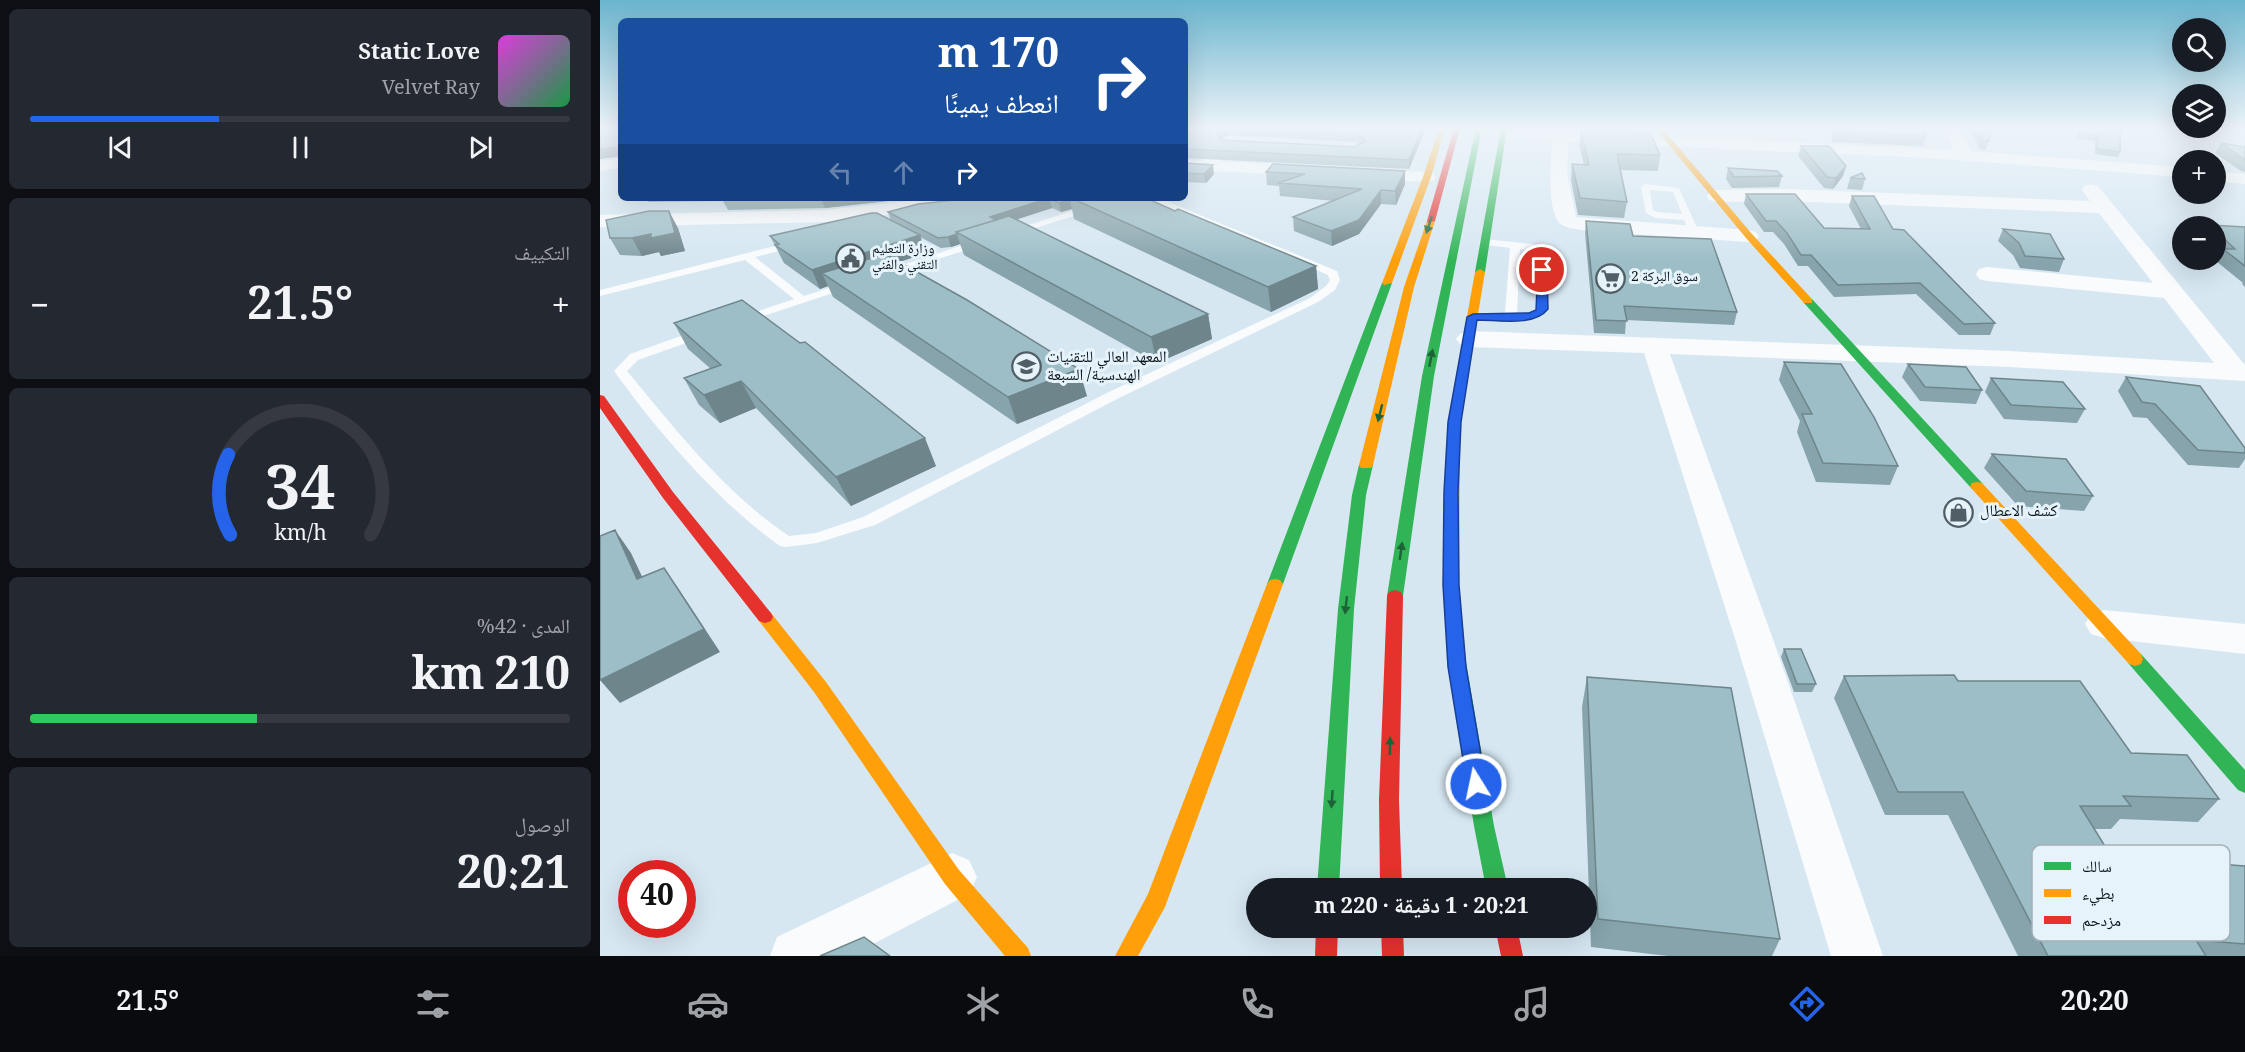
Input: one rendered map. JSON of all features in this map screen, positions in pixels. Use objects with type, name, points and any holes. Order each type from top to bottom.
[{"type":"main road","points":[[1126,956],[1158,900],[1428,173]]},
{"type":"main road","points":[[1329,878],[1346,609],[1359,495],[1409,287],[1445,173]]},
{"type":"main road","points":[[1391,878],[1389,800],[1394,604],[1428,376],[1470,173]]},
{"type":"main road","points":[[1495,878],[1460,688],[1451,585],[1451,492],[1454,422],[1497,173]]},
{"type":"main road","points":[[1696,173],[1749,236],[2104,624],[2245,784]]},
{"type":"main road","points":[[600,399],[668,495],[820,687],[952,877],[1020,956]]},
{"type":"main road","points":[[1326,956],[1327,938]]},
{"type":"main road","points":[[1392,938],[1393,956]]},
{"type":"main road","points":[[1508,938],[1512,956]]},
{"type":"street","points":[[1348,173],[1427,177]]},
{"type":"street","points":[[1558,173],[1566,218],[1569,221],[1586,225],[1690,224],[1749,236]]},
{"type":"street","points":[[2079,173],[2172,292],[2240,373]]},
{"type":"street","points":[[2226,177],[2243,180]]},
{"type":"street","points":[[1716,196],[1786,195],[2104,207]]},
{"type":"street","points":[[600,221],[825,216],[962,201]]},
{"type":"street","points":[[1987,274],[2172,292]]},
{"type":"street","points":[[1471,328],[1654,347],[2010,358],[2240,373]]},
{"type":"street","points":[[1654,347],[1751,630],[1857,956]]},
{"type":"street","points":[[2104,624],[2245,639]]},
{"type":"street","points":[[796,956],[952,877]]},
{"type":"lane","points":[[1645,187],[1676,190],[1690,224],[1649,212],[1645,187]]},
{"type":"lane","points":[[712,330],[634,357],[620,371],[678,441],[753,519],[786,542],[835,533],[869,521],[1116,394],[1314,300],[1330,288],[1335,280],[1333,273],[1158,201]]},
{"type":"lane","points":[[998,237],[1101,204]]},
{"type":"lane","points":[[877,275],[987,240]]},
{"type":"lane","points":[[600,293],[802,242]]},
{"type":"lane","points":[[1471,328],[1511,316],[1531,316],[1543,309],[1541,251],[1533,247],[1484,242]]},
{"type":"lane","points":[[923,245],[942,254]]},
{"type":"lane","points":[[1511,316],[1515,245]]},
{"type":"lane","points":[[748,257],[802,300]]},
{"type":"lane","points":[[734,322],[856,282]]},
{"type":"building","points":[[1278,173],[1404,173],[1395,191],[1381,190],[1359,220],[1331,231],[1293,217],[1362,189],[1278,183],[1305,174]]},
{"type":"building","points":[[1574,173],[1621,173],[1627,202],[1580,198]]},
{"type":"building","points":[[1731,173],[1779,173],[1782,176],[1734,177]]},
{"type":"building","points":[[1823,173],[1840,173],[1836,178],[1827,177]]},
{"type":"building","points":[[1862,173],[1865,179],[1850,178]]},
{"type":"building","points":[[1746,194],[1795,194],[1824,228],[1870,229],[1852,196],[1874,196],[1893,229],[1904,230],[1995,323],[1964,324],[1920,283],[1838,285],[1811,255],[1801,255],[1776,221],[1766,221]]},
{"type":"building","points":[[946,201],[1040,201],[990,217],[996,220],[956,232],[957,234],[948,237],[938,238],[888,212],[918,204]]},
{"type":"building","points":[[1078,201],[1153,201],[1175,211],[1178,209],[1316,266],[1268,287]]},
{"type":"building","points":[[649,211],[669,211],[675,233],[651,238],[651,234],[632,238],[610,238],[606,220]]},
{"type":"building","points":[[877,213],[920,235],[812,270],[775,245],[779,244],[770,236]]},
{"type":"building","points":[[1009,216],[1208,314],[1151,337],[956,232]]},
{"type":"building","points":[[1586,221],[1630,224],[1633,236],[1711,239],[1737,312],[1624,306],[1627,321],[1596,320]]},
{"type":"building","points":[[2226,226],[2245,227],[2245,266],[2226,251],[2226,249],[2235,249],[2226,240]]},
{"type":"building","points":[[2003,229],[2050,234],[2064,259],[2025,256],[2019,243]]},
{"type":"building","points":[[885,254],[967,300],[1079,369],[1008,397],[822,273]]},
{"type":"building","points":[[742,300],[800,343],[805,342],[925,438],[836,477],[741,381],[704,395],[684,378],[721,365],[674,323]]},
{"type":"building","points":[[1784,362],[1841,364],[1874,417],[1898,466],[1823,463],[1802,414],[1812,414]]},
{"type":"building","points":[[1908,364],[1966,367],[1982,390],[1925,387]]},
{"type":"building","points":[[2126,377],[2200,386],[2245,448],[2245,453],[2198,450],[2155,404],[2142,402]]},
{"type":"building","points":[[1991,378],[2063,382],[2085,409],[2011,405]]},
{"type":"building","points":[[1992,454],[2066,459],[2093,496],[2026,491]]},
{"type":"building","points":[[615,530],[637,579],[664,568],[704,629],[600,680],[600,536]]},
{"type":"building","points":[[1784,649],[1801,649],[1816,684],[1797,684]]},
{"type":"building","points":[[1954,675],[1958,681],[2080,681],[2131,753],[2187,755],[2219,799],[2123,796],[2131,806],[2080,806],[2104,845],[2032,845],[2032,925],[1963,792],[1898,792],[1844,676]]},
{"type":"building","points":[[1587,677],[1731,688],[1780,939],[1598,919]]},
{"type":"building","points":[[2230,865],[2245,866],[2245,944],[2208,941],[2230,941]]},
{"type":"building","points":[[864,937],[890,956],[820,956]]},
{"type":"building","points":[[2040,941],[2197,941],[2206,956],[2048,956]]},
{"type":"traffic: fast","points":[[1395,596],[1428,376],[1470,173]]},
{"type":"traffic: fast","points":[[1480,272],[1497,173]]},
{"type":"traffic: fast","points":[[1275,584],[1387,283]]},
{"type":"traffic: fast","points":[[1808,301],[1977,486]]},
{"type":"traffic: fast","points":[[1329,878],[1346,609],[1359,495],[1366,465]]},
{"type":"traffic: fast","points":[[2135,659],[2245,784]]},
{"type":"traffic: fast","points":[[1457,662],[1495,878]]},
{"type":"traffic: slow","points":[[1387,283],[1428,173]]},
{"type":"traffic: slow","points":[[1696,173],[1808,301]]},
{"type":"traffic: slow","points":[[1366,465],[1409,287],[1431,221]]},
{"type":"traffic: slow","points":[[1457,662],[1451,585],[1454,422],[1480,272]]},
{"type":"traffic: slow","points":[[1977,486],[2135,659]]},
{"type":"traffic: slow","points":[[1126,956],[1157,900],[1275,584]]},
{"type":"traffic: slow","points":[[765,617],[820,687],[952,877],[1020,956]]},
{"type":"traffic: jam","points":[[1431,221],[1445,173]]},
{"type":"traffic: jam","points":[[600,399],[668,495],[765,617]]},
{"type":"traffic: jam","points":[[1391,878],[1389,800],[1395,596]]},
{"type":"traffic: jam","points":[[1326,956],[1327,938]]},
{"type":"traffic: jam","points":[[1392,938],[1393,956]]},
{"type":"traffic: jam","points":[[1508,938],[1512,956]]},
{"type":"place","name":"وزارة التعليم التقني والفني","points":[[851,258]]},
{"type":"place","name":"سوق البركة 2","points":[[1610,278]]},
{"type":"place","name":"المعهد العالي للتقنيات الهندسية/ السبعة","points":[[1026,367]]},
{"type":"place","name":"كشف الاعطال","points":[[1959,512]]},
{"type":"route","points":[[1476,784],[1457,667],[1451,585],[1454,422],[1473,317],[1531,316],[1540,312],[1543,309],[1542,270]]}]
